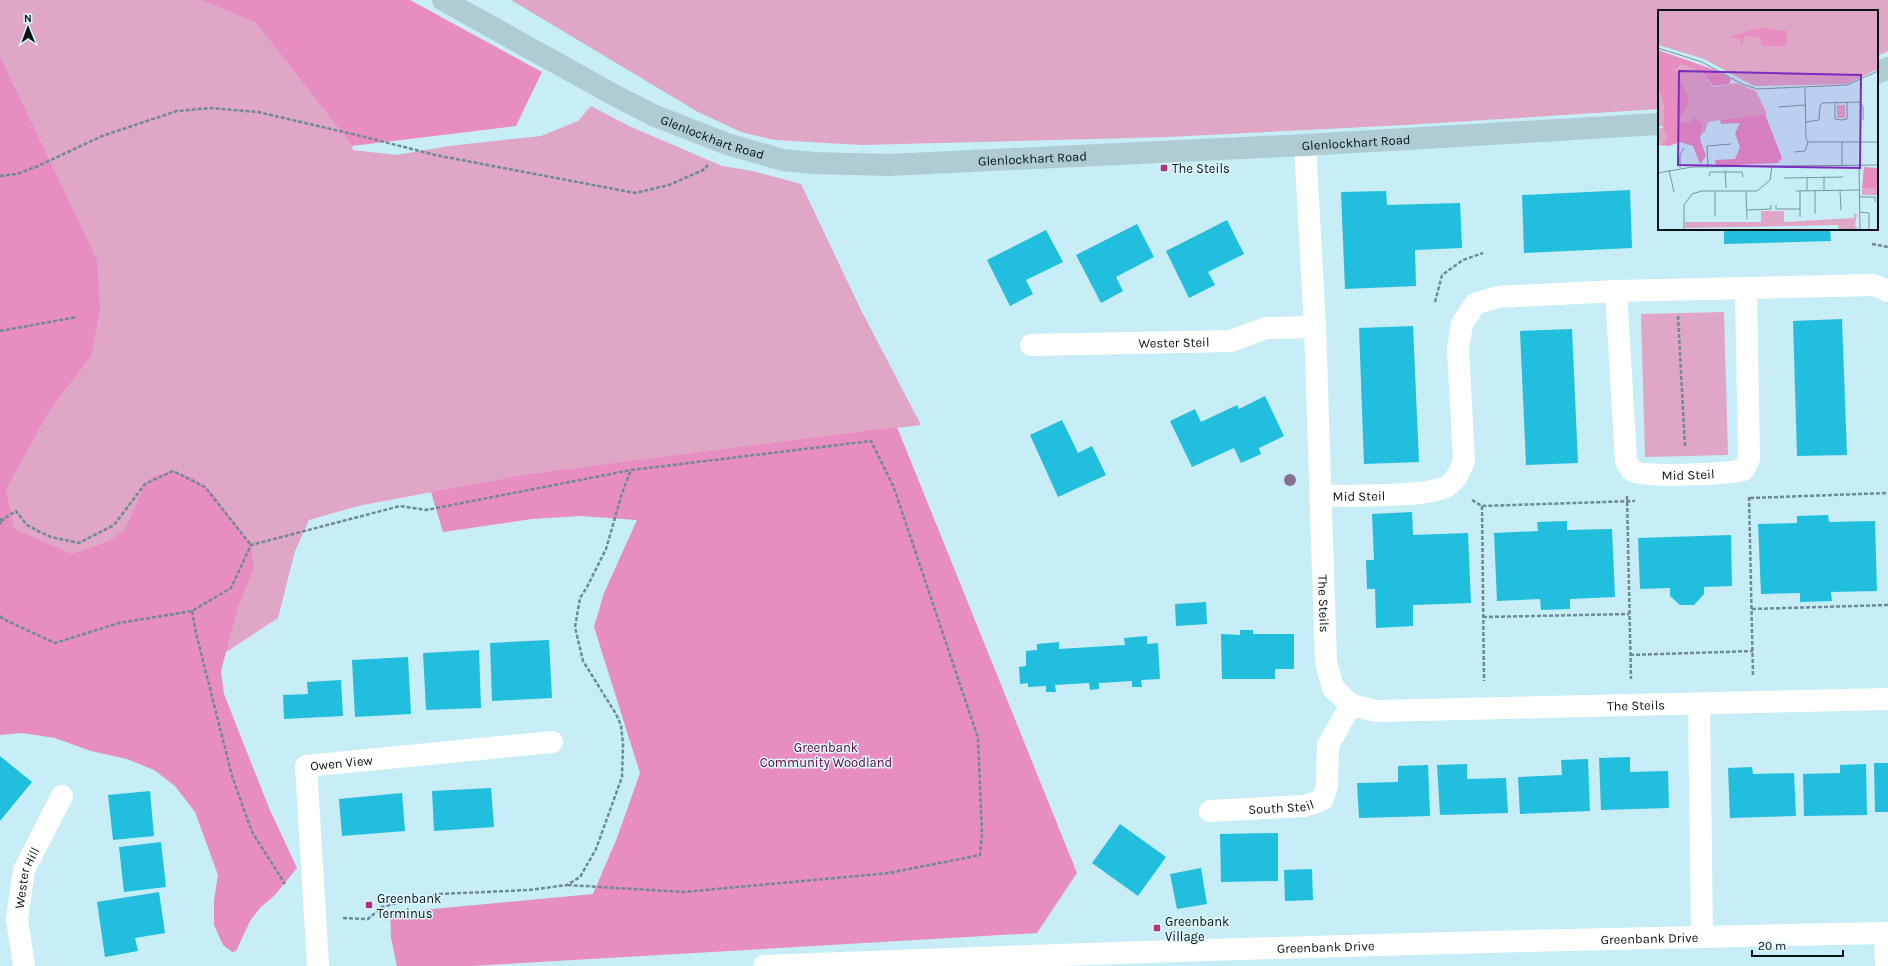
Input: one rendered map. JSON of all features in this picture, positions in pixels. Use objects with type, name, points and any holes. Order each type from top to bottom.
[{"type":"street","name":"Glenlockhart Road","points":[[443,0],[653,115],[727,144],[783,160],[888,165],[1305,145],[1658,124]]},
{"type":"street","points":[[1878,73],[1888,68]]},
{"type":"street","name":"The Steils","points":[[1305,145],[1315,328],[1326,662],[1333,688],[1351,705],[1376,711],[1888,699]]},
{"type":"street","name":"Mid Steil","points":[[1320,496],[1427,493],[1447,486],[1459,474],[1464,461],[1458,349],[1462,324],[1475,304],[1498,297],[1616,291],[1874,285],[1888,291]]},
{"type":"street","name":"Mid Steil","points":[[1616,291],[1626,461],[1632,470],[1645,475],[1730,473],[1743,470],[1749,459],[1746,288]]},
{"type":"street","name":"Wester Steil","points":[[1031,345],[1231,341],[1266,328],[1315,328]]},
{"type":"street","points":[[1699,704],[1702,936]]},
{"type":"street","name":"South Steil","points":[[1210,811],[1305,806],[1322,800],[1328,786],[1328,745],[1351,705]]},
{"type":"street","name":"Owen View","points":[[318,966],[306,766],[552,742]]},
{"type":"street","name":"Wester Hill","points":[[24,966],[17,919],[24,870],[62,796]]},
{"type":"street","points":[[1886,933],[1886,966]]},
{"type":"street","name":"Greenbank Drive","points":[[764,966],[978,962],[1702,936],[1886,933]]},
{"type":"path","points":[[0,176],[17,174],[38,166],[102,136],[177,111],[211,108],[258,112],[435,155],[635,193],[669,185],[703,170],[727,144]]},
{"type":"path","points":[[1872,244],[1888,247]]},
{"type":"path","points":[[1435,302],[1442,275],[1463,260],[1483,253]]},
{"type":"path","points":[[1676,290],[1687,474]]},
{"type":"path","points":[[0,330],[78,317]]},
{"type":"path","points":[[192,611],[196,634],[232,776],[252,832],[295,901],[316,917],[368,919],[382,907],[440,894],[529,890],[567,885],[684,892],[889,873],[980,855],[982,834],[978,738],[894,488],[871,441],[632,470],[426,510],[400,506],[251,545]]},
{"type":"path","points":[[567,885],[580,877],[596,849],[622,777],[623,744],[620,725],[605,694],[583,661],[576,627],[580,598],[606,549],[622,494],[632,470]]},
{"type":"path","points":[[1,521],[16,511],[27,525],[38,531],[51,537],[79,543],[114,525],[145,484],[174,471],[205,487],[251,545]]},
{"type":"path","points":[[1747,491],[1754,702]]},
{"type":"path","points":[[1626,501],[1632,705]]},
{"type":"path","points":[[1482,506],[1484,709]]},
{"type":"path","points":[[0,616],[3,619],[55,642],[119,623],[192,611],[231,588],[251,545]]},
{"type":"path","points":[[1752,609],[1888,605]]},
{"type":"path","points":[[1483,617],[1629,614]]},
{"type":"path","points":[[1630,655],[1753,652]]},
{"type":"shaded area","points":[[0,0],[201,0],[256,23],[352,146],[353,150],[396,155],[449,146],[541,136],[578,121],[591,106],[629,126],[722,166],[753,171],[801,184],[861,310],[921,425],[527,474],[358,506],[309,520],[295,551],[278,618],[228,651],[185,665],[54,680],[0,489],[80,226],[0,56]]},
{"type":"shaded area","points":[[201,0],[410,0],[542,72],[516,126],[352,146],[256,23]]},
{"type":"shaded area","points":[[511,0],[1888,0],[1888,51],[1878,56],[1878,10],[1658,10],[1658,109],[1405,125],[1167,137],[861,145],[775,140],[741,132],[698,112]]},
{"type":"shaded area","points":[[0,56],[97,260],[100,309],[91,356],[49,411],[6,489],[14,529],[72,554],[107,542],[125,530],[145,484],[153,476],[173,471],[194,478],[213,494],[251,545],[254,567],[237,610],[221,671],[224,694],[269,808],[297,868],[275,895],[260,908],[250,921],[236,951],[232,952],[223,945],[214,925],[214,900],[218,875],[195,812],[175,786],[154,770],[127,759],[91,751],[55,738],[22,733],[0,735]]},
{"type":"shaded area","points":[[1724,312],[1728,455],[1645,457],[1641,314]]},
{"type":"shaded area","name":"Greenbank Community Woodland","points":[[897,427],[1077,873],[1037,933],[471,966],[397,966],[391,938],[390,913],[593,894],[617,838],[640,773],[594,627],[604,593],[637,520],[580,516],[532,519],[443,532],[431,492],[527,474]]},
{"type":"building","points":[[1630,190],[1632,248],[1524,253],[1522,195]]},
{"type":"building","points":[[1386,191],[1387,205],[1460,203],[1462,248],[1415,250],[1416,286],[1345,289],[1341,192]]},
{"type":"building","points":[[1227,220],[1244,254],[1208,272],[1215,285],[1189,298],[1166,251]]},
{"type":"building","points":[[1137,224],[1154,257],[1116,277],[1123,291],[1101,303],[1076,255]]},
{"type":"building","points":[[1046,230],[1063,262],[1026,280],[1033,294],[1010,306],[987,260]]},
{"type":"building","points":[[1724,230],[1830,230],[1831,241],[1724,244]]},
{"type":"building","points":[[1842,319],[1847,455],[1797,456],[1793,321]]},
{"type":"building","points":[[1413,326],[1419,462],[1364,464],[1359,328]]},
{"type":"building","points":[[1572,329],[1578,463],[1526,465],[1520,331]]},
{"type":"building","points":[[1265,396],[1284,436],[1259,448],[1261,454],[1241,463],[1234,448],[1192,467],[1170,421],[1195,409],[1201,422],[1237,405],[1239,409]]},
{"type":"building","points":[[1062,420],[1078,453],[1092,446],[1106,475],[1058,497],[1030,435]]},
{"type":"building","points":[[1412,512],[1413,535],[1468,533],[1471,603],[1413,605],[1413,626],[1376,628],[1375,589],[1367,589],[1366,560],[1374,560],[1372,514]]},
{"type":"building","points":[[1828,515],[1829,522],[1875,521],[1877,591],[1831,592],[1832,601],[1800,602],[1800,593],[1761,594],[1758,524],[1797,523],[1797,516]]},
{"type":"building","points":[[1567,521],[1567,530],[1612,529],[1615,597],[1570,599],[1570,609],[1541,610],[1540,599],[1497,601],[1494,533],[1538,531],[1537,522]]},
{"type":"building","points":[[1731,535],[1732,586],[1704,587],[1704,594],[1694,605],[1680,605],[1670,596],[1670,588],[1640,589],[1638,538]]},
{"type":"building","points":[[1206,602],[1207,624],[1176,626],[1175,604]]},
{"type":"building","points":[[1240,630],[1253,630],[1253,634],[1294,634],[1294,669],[1275,669],[1275,679],[1222,679],[1221,634],[1240,635]]},
{"type":"building","points":[[1147,636],[1147,644],[1158,643],[1160,679],[1141,680],[1142,687],[1132,687],[1132,681],[1099,683],[1099,689],[1090,690],[1089,683],[1055,685],[1056,692],[1046,692],[1046,686],[1028,687],[1028,683],[1020,684],[1019,667],[1026,666],[1026,651],[1037,650],[1037,644],[1059,642],[1059,649],[1125,645],[1124,638]]},
{"type":"building","points":[[549,640],[552,698],[492,701],[490,643]]},
{"type":"building","points":[[479,650],[481,708],[426,710],[423,653]]},
{"type":"building","points":[[408,657],[411,714],[355,717],[352,660]]},
{"type":"building","points":[[341,680],[343,716],[284,719],[283,695],[308,694],[307,682]]},
{"type":"building","points":[[0,756],[32,782],[0,821]]},
{"type":"building","points":[[1630,757],[1630,772],[1668,771],[1669,808],[1601,810],[1599,758]]},
{"type":"building","points":[[1588,759],[1590,811],[1520,814],[1518,777],[1562,775],[1561,760]]},
{"type":"building","points":[[1874,763],[1888,763],[1888,812],[1875,812]]},
{"type":"building","points":[[1467,764],[1467,779],[1506,778],[1508,813],[1440,815],[1437,765]]},
{"type":"building","points":[[1866,764],[1867,815],[1804,816],[1803,774],[1840,773],[1840,765]]},
{"type":"building","points":[[1428,765],[1430,816],[1359,818],[1357,783],[1398,782],[1398,766]]},
{"type":"building","points":[[1752,767],[1753,774],[1794,773],[1796,816],[1730,818],[1728,768]]},
{"type":"building","points":[[491,788],[494,827],[434,831],[432,791]]},
{"type":"building","points":[[150,791],[154,836],[113,840],[108,795]]},
{"type":"building","points":[[402,793],[405,831],[342,836],[339,799]]},
{"type":"building","points":[[1120,824],[1166,857],[1138,896],[1092,863]]},
{"type":"building","points":[[1278,833],[1278,881],[1221,882],[1220,834]]},
{"type":"building","points":[[161,842],[166,887],[124,892],[119,847]]},
{"type":"building","points":[[1201,868],[1207,904],[1177,909],[1170,874]]},
{"type":"building","points":[[1312,869],[1313,900],[1285,901],[1284,870]]},
{"type":"building","points":[[159,892],[165,933],[135,938],[138,951],[105,957],[97,902]]},
{"type":"place","name":"The Steils","points":[[1164,168]]},
{"type":"place","name":"Greenbank Terminus","points":[[369,905]]},
{"type":"place","name":"Greenbank Village","points":[[1157,928]]}]
